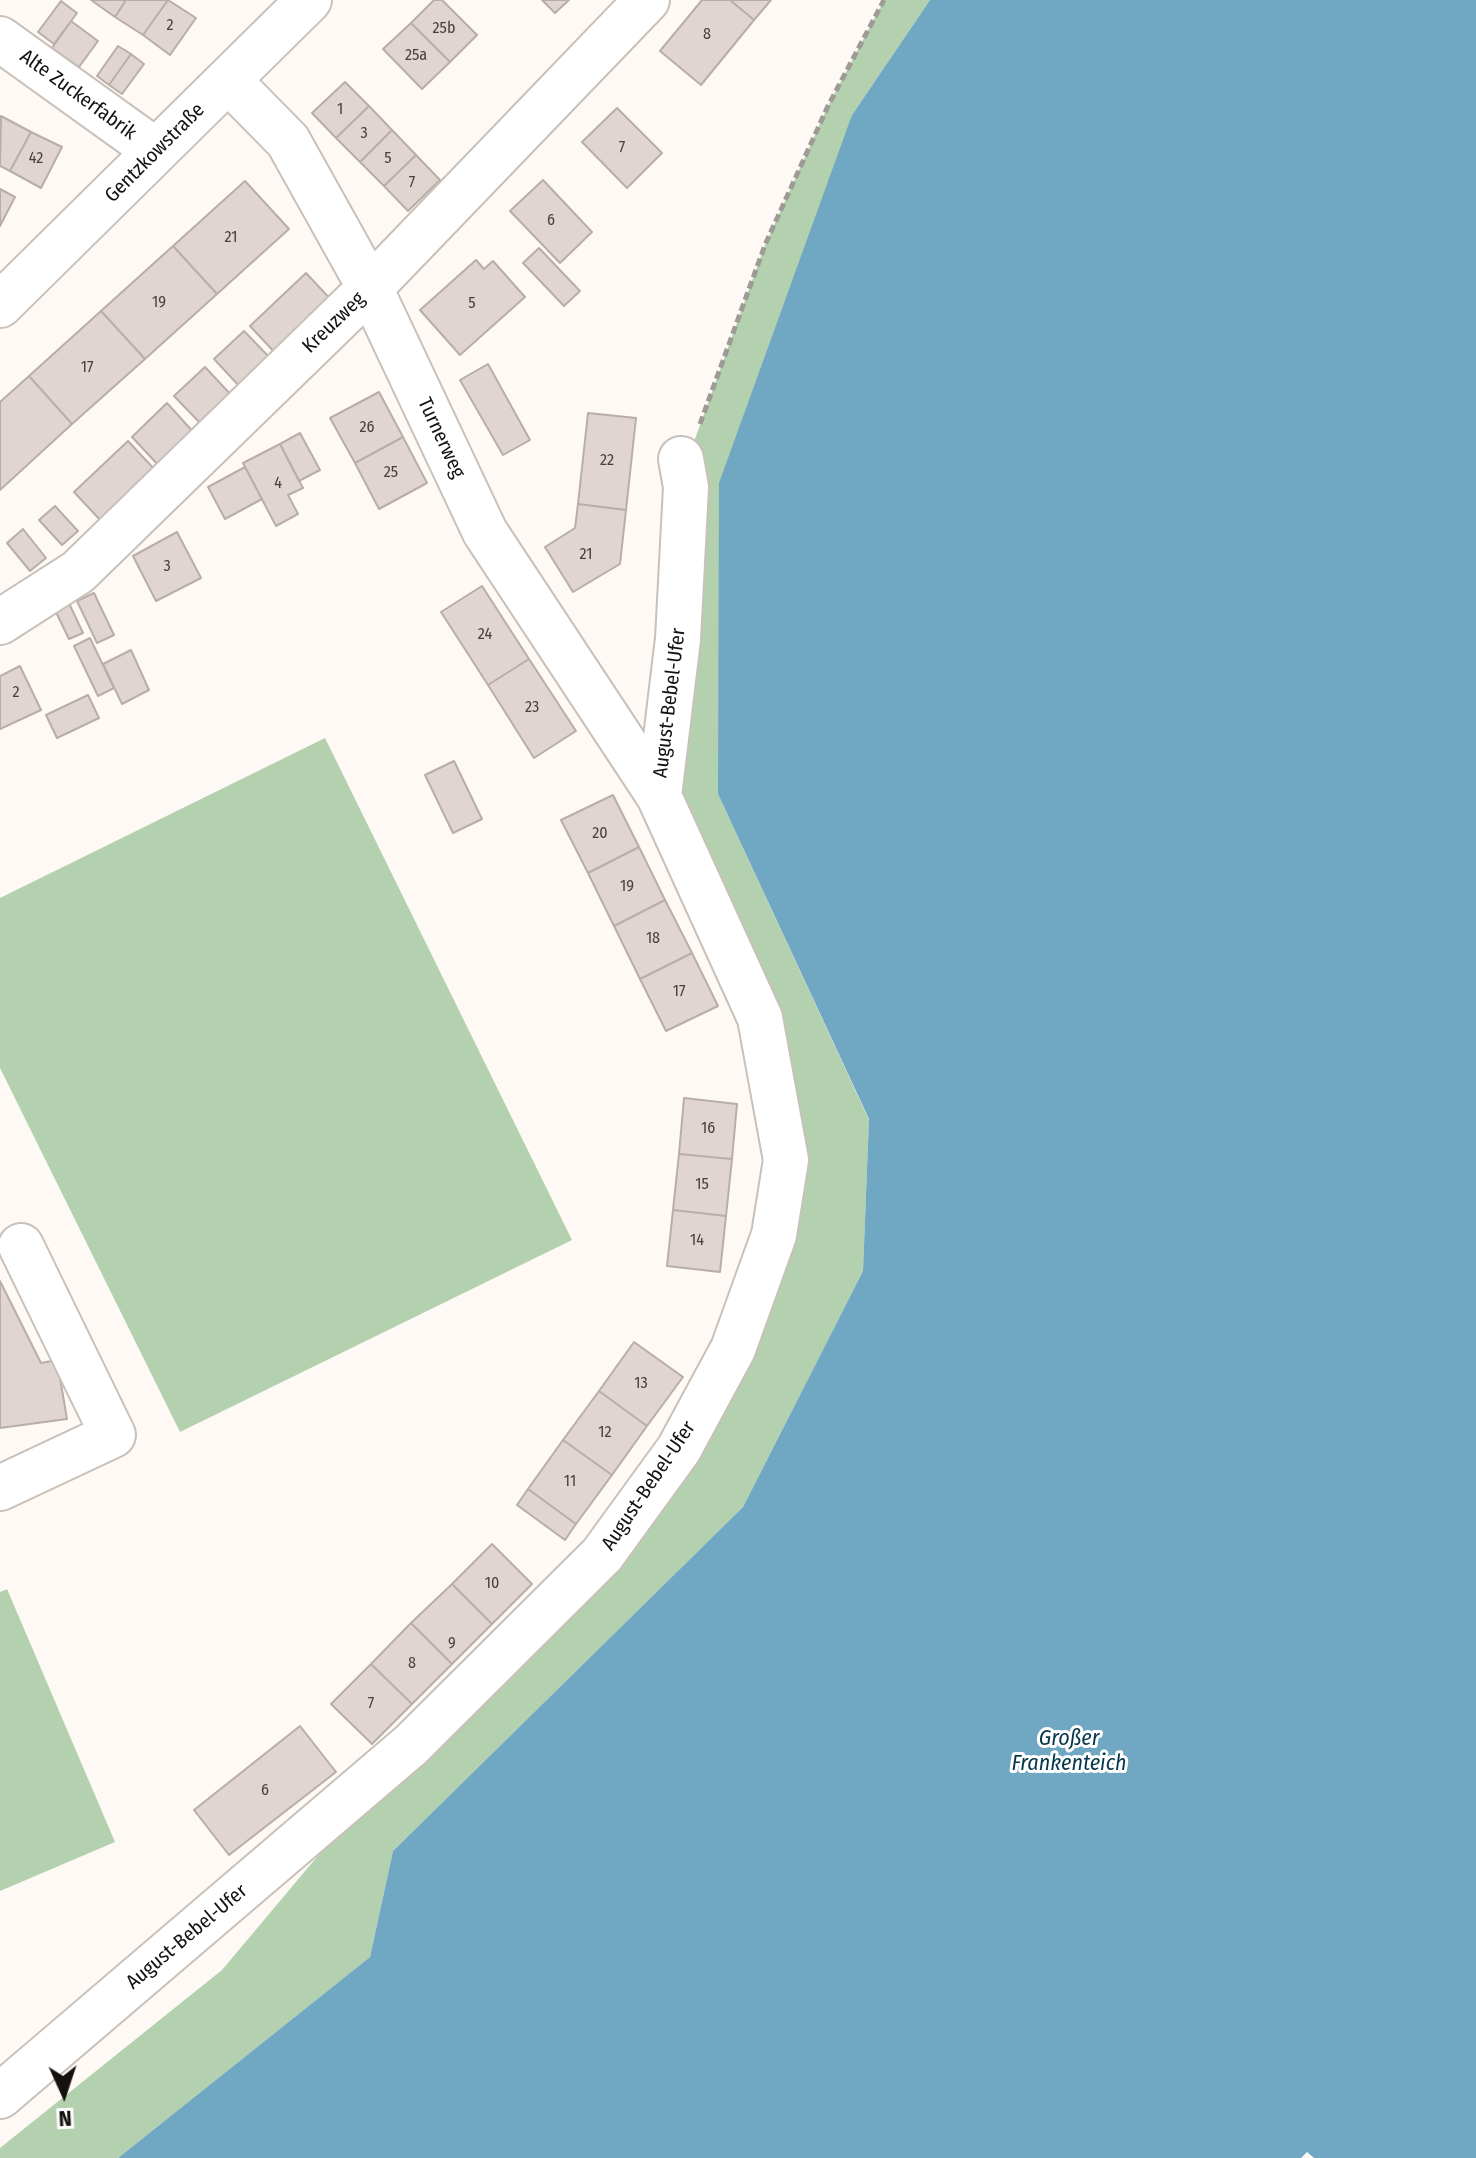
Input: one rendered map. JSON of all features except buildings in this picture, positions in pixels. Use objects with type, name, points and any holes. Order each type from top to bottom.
[{"type":"street","name":"Kreuzweg","points":[[0,622],[78,572],[370,288],[647,0]]},
{"type":"street","name":"Gentzkowstraße","points":[[8,286],[156,151],[228,80],[287,7]]},
{"type":"street","name":"Alte Zuckerfabrik","points":[[0,39],[156,151]]},
{"type":"street","name":"Turnerweg","points":[[228,80],[288,141],[370,288],[485,532],[659,796]]},
{"type":"street","name":"August-Bebel-Ufer","points":[[0,2096],[411,1745],[602,1555],[679,1449],[733,1349],[774,1235],[786,1160],[760,1018],[659,796],[678,639],[684,473]]},
{"type":"street","points":[[0,1488],[113,1435],[21,1246]]},
{"type":"path","points":[[684,473],[765,245],[828,106],[884,0]]},
{"type":"green space","points":[[884,0],[930,0],[852,115],[718,794],[869,1120],[863,1271],[743,1507],[393,1851],[370,1957],[118,2158],[0,2158],[0,2148],[222,1970],[411,1745],[602,1555],[774,1235],[760,1018],[659,796],[686,487],[695,439],[765,245],[828,106]]},
{"type":"green space","points":[[325,738],[572,1240],[180,1432],[0,1068],[0,898]]},
{"type":"green space","points":[[7,1589],[115,1842],[0,1891],[0,1592]]},
{"type":"water","name":"Großer Frankenteich","points":[[930,0],[1476,0],[1476,2158],[1314,2158],[1307,2152],[1301,2158],[118,2158],[370,1957],[393,1851],[743,1507],[863,1271],[869,1119],[718,794],[719,483],[852,115]]}]
